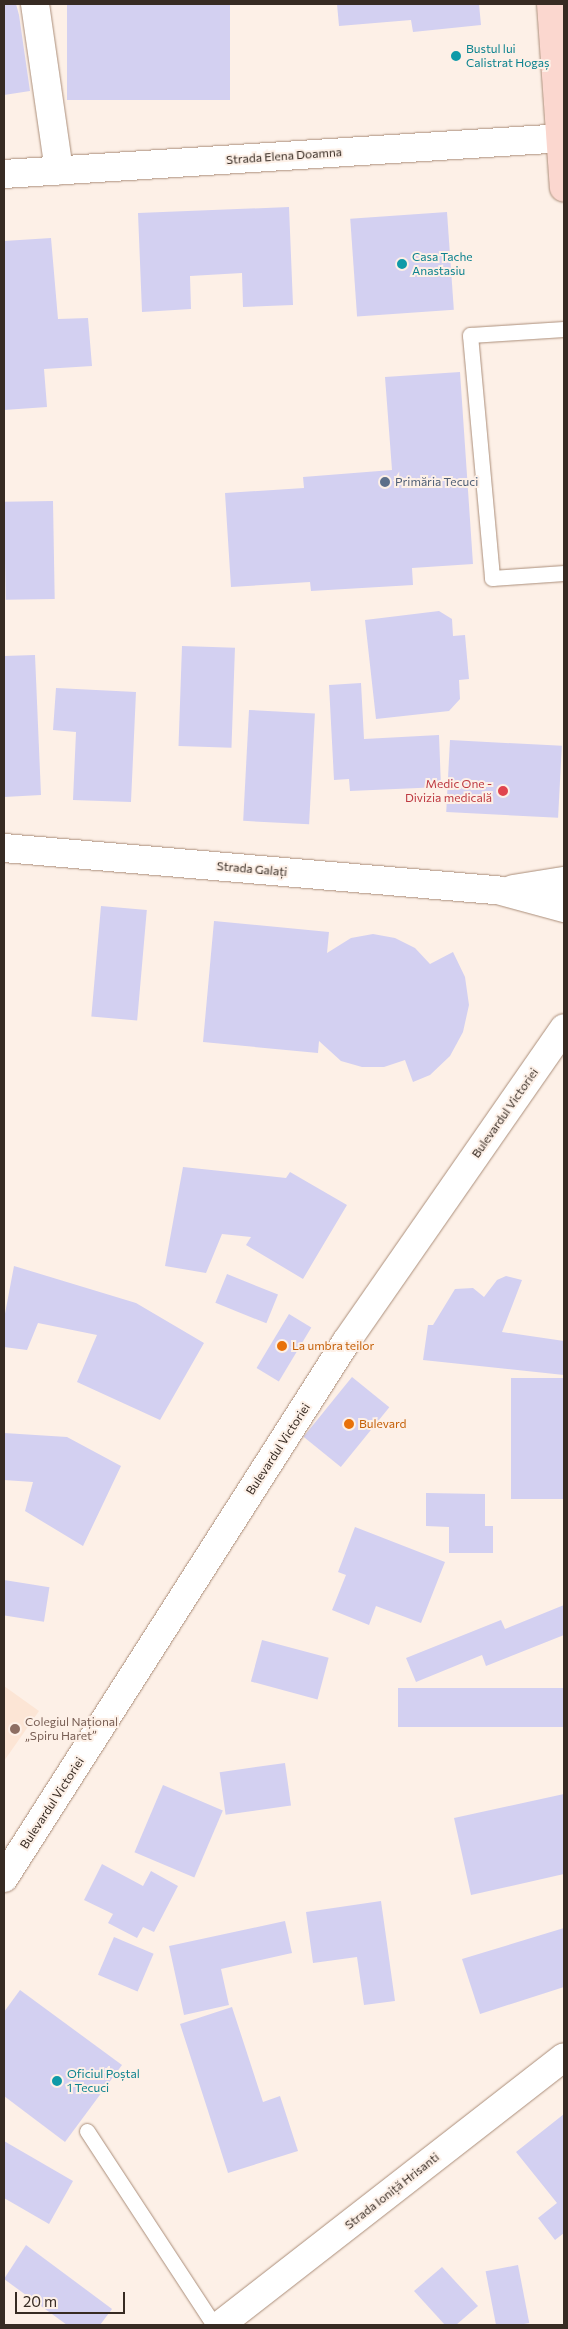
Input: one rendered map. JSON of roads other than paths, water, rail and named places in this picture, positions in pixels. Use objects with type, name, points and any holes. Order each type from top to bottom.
[{"type":"main road","points":[[551,4],[562,138],[564,188]]},
{"type":"street","points":[[35,4],[58,170]]},
{"type":"street","name":"Strada Elena Doamna","points":[[4,174],[562,138]]},
{"type":"street","name":"Strada Galați","points":[[4,848],[501,891],[564,908]]},
{"type":"street","name":"Strada Galați","points":[[501,891],[564,881]]},
{"type":"street","name":"Bulevardul Victoriei","points":[[4,1878],[346,1342],[564,1028]]},
{"type":"street","name":"Strada Ioniță Hrisanti","points":[[220,2325],[564,2057]]},
{"type":"lane","points":[[564,330],[470,335],[492,578],[564,573]]},
{"type":"lane","points":[[88,2131],[214,2325]]},
{"type":"place","name":"Bustul lui Calistrat Hogaș","points":[[456,56]]},
{"type":"place","name":"Casa Tache Anastasiu","points":[[402,264]]},
{"type":"place","name":"Primăria Tecuci","points":[[385,482]]},
{"type":"place","name":"Medic One - Divizia medicală","points":[[503,791]]},
{"type":"place","name":"La umbra teilor","points":[[282,1346]]},
{"type":"place","name":"Bulevard","points":[[349,1424]]},
{"type":"place","name":"Colegiul Național „Spiru Haret”","points":[[15,1729]]},
{"type":"place","name":"Oficiul Poștal 1 Tecuci","points":[[57,2081]]}]
